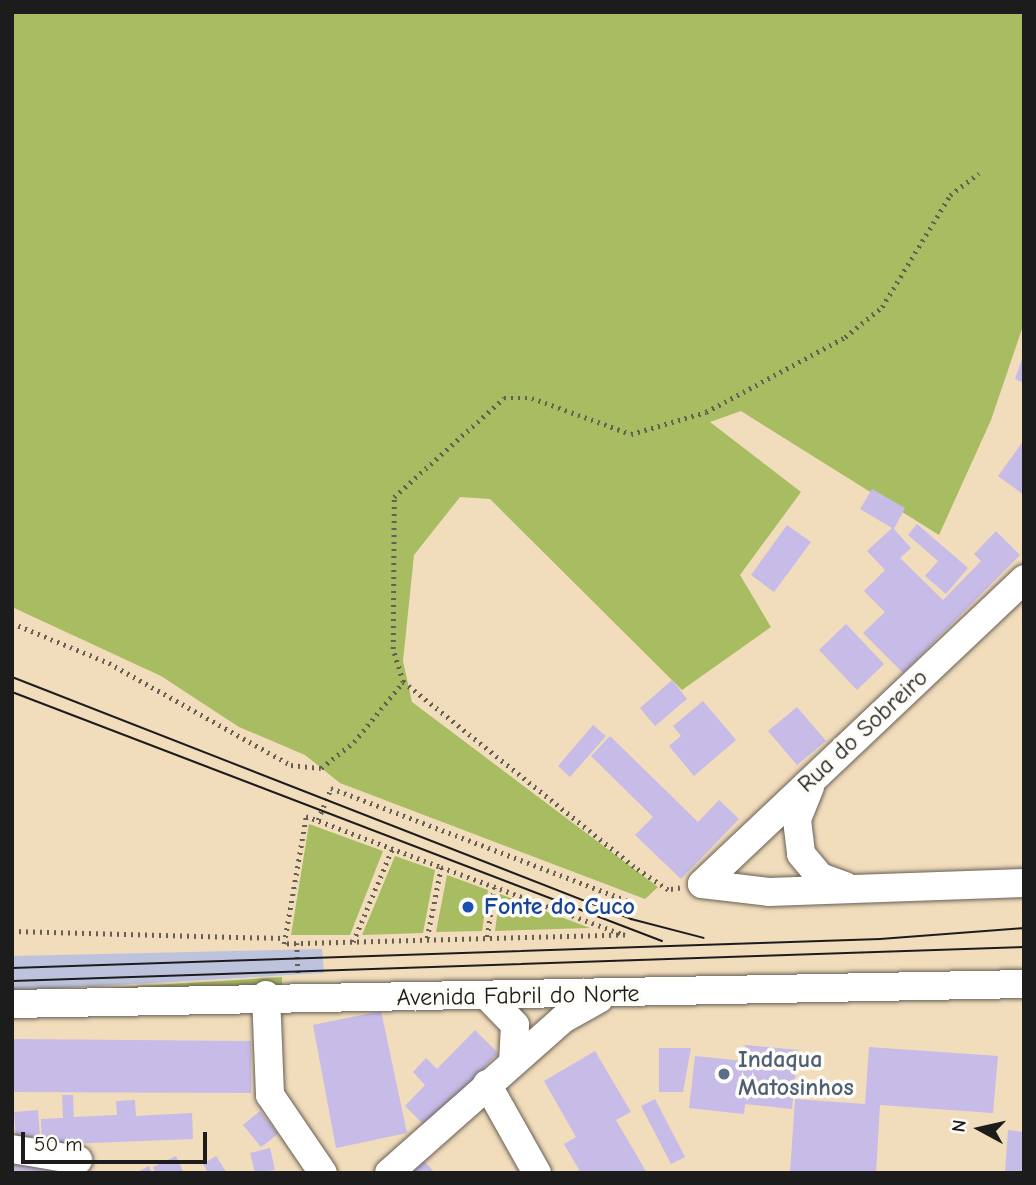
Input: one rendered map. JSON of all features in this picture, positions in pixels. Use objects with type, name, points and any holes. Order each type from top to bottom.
[{"type":"street","name":"Rua do Sobreiro","points":[[702,884],[1024,579]]},
{"type":"street","points":[[817,775],[797,820],[801,854],[820,877],[854,889]]},
{"type":"street","points":[[702,884],[769,892],[1024,883]]},
{"type":"street","name":"Avenida Fabril do Norte","points":[[12,1004],[266,995],[490,999],[604,997],[1024,984]]},
{"type":"street","points":[[266,995],[270,1095],[323,1173]]},
{"type":"street","points":[[389,1173],[563,1019],[604,997]]},
{"type":"street","points":[[490,999],[515,1025],[513,1062]]},
{"type":"street","points":[[487,1084],[537,1173]]},
{"type":"street","points":[[12,1149],[78,1160]]},
{"type":"path","points":[[702,884],[668,890],[403,682],[393,649],[392,513],[405,484],[503,398],[532,398],[631,434],[706,412],[845,337],[882,307],[950,195],[979,173]]},
{"type":"path","points":[[12,623],[108,663],[292,765],[321,768],[354,742],[403,682]]},
{"type":"path","points":[[318,820],[331,788],[637,904]]},
{"type":"path","points":[[306,816],[318,820],[392,849],[625,935],[427,938],[284,944],[306,816]]},
{"type":"path","points":[[353,942],[392,849]]},
{"type":"path","points":[[427,938],[441,867]]},
{"type":"path","points":[[487,937],[494,887]]},
{"type":"path","points":[[12,931],[284,938]]},
{"type":"path","points":[[297,943],[297,971]]},
{"type":"shaded area","points":[[322,949],[324,973],[12,991],[12,956]]},
{"type":"green space","points":[[12,12],[1024,12],[1024,323],[991,420],[939,535],[741,411],[710,422],[801,492],[740,575],[771,627],[682,690],[490,499],[460,497],[414,555],[403,661],[412,702],[658,887],[645,899],[340,783],[305,755],[239,727],[161,676],[12,607]]},
{"type":"green space","points":[[309,824],[383,851],[350,935],[291,935]]},
{"type":"green space","points":[[395,856],[435,870],[423,933],[362,935]]},
{"type":"green space","points":[[447,875],[488,890],[482,931],[436,932]]},
{"type":"green space","points":[[500,894],[590,928],[495,931]]},
{"type":"green space","points":[[282,977],[282,987],[90,989]]},
{"type":"building","points":[[1024,356],[1024,383],[1015,379]]},
{"type":"building","points":[[1024,440],[1024,495],[998,476]]},
{"type":"building","points":[[872,489],[905,508],[894,529],[911,548],[900,558],[943,600],[981,561],[974,554],[996,531],[1020,555],[903,673],[863,633],[885,612],[864,591],[885,570],[867,551],[892,528],[860,509]]},
{"type":"building","points":[[917,524],[968,568],[946,594],[925,576],[938,561],[908,535]]},
{"type":"building","points":[[787,525],[811,542],[774,592],[751,575]]},
{"type":"building","points":[[846,624],[884,664],[857,690],[819,650]]},
{"type":"building","points":[[672,680],[687,699],[655,726],[640,708]]},
{"type":"building","points":[[703,701],[736,740],[694,776],[669,746],[681,736],[673,726]]},
{"type":"building","points":[[797,707],[826,741],[797,765],[768,731]]},
{"type":"building","points":[[593,725],[606,736],[570,777],[558,766]]},
{"type":"building","points":[[610,736],[698,822],[719,800],[739,819],[681,879],[635,835],[653,817],[591,756]]},
{"type":"building","points":[[381,1011],[407,1133],[336,1148],[313,1025]]},
{"type":"building","points":[[475,1030],[498,1053],[426,1127],[405,1106],[425,1085],[413,1072],[426,1058],[437,1069]]},
{"type":"building","points":[[12,1039],[251,1041],[251,1093],[12,1092]]},
{"type":"building","points":[[745,1045],[798,1050],[792,1109],[745,1104],[744,1114],[689,1108],[695,1056],[744,1061]]},
{"type":"building","points":[[869,1047],[998,1056],[993,1113],[880,1105],[876,1173],[790,1173],[795,1099],[865,1104]]},
{"type":"building","points":[[659,1048],[691,1048],[683,1092],[659,1092]]},
{"type":"building","points":[[595,1051],[631,1112],[616,1120],[647,1173],[581,1173],[564,1144],[576,1137],[544,1081]]},
{"type":"building","points":[[62,1095],[73,1095],[74,1117],[117,1115],[116,1101],[135,1100],[136,1116],[192,1113],[193,1139],[42,1145],[41,1119],[63,1118]]},
{"type":"building","points":[[655,1099],[685,1157],[671,1164],[641,1106]]},
{"type":"building","points":[[38,1110],[40,1136],[16,1138],[14,1112]]},
{"type":"building","points":[[260,1111],[278,1134],[261,1147],[243,1125]]},
{"type":"building","points":[[1008,1130],[1024,1132],[1024,1173],[1005,1173]]},
{"type":"building","points":[[12,1143],[53,1164],[49,1173],[12,1173]]},
{"type":"building","points":[[270,1148],[275,1170],[255,1173],[250,1153]]},
{"type":"building","points":[[176,1156],[184,1173],[155,1173],[153,1167]]},
{"type":"building","points":[[216,1156],[227,1173],[208,1173],[203,1164]]},
{"type":"building","points":[[422,1159],[435,1173],[407,1173]]},
{"type":"building","points":[[149,1166],[152,1173],[136,1173]]},
{"type":"tram line","points":[[12,677],[631,919],[704,938]]},
{"type":"tram line","points":[[12,692],[662,941]]},
{"type":"tram line","points":[[12,968],[881,939],[1024,928]]},
{"type":"tram line","points":[[12,981],[1024,947]]},
{"type":"place","name":"Fonte do Cuco","points":[[468,907]]},
{"type":"place","name":"Indaqua Matosinhos","points":[[724,1074]]}]
